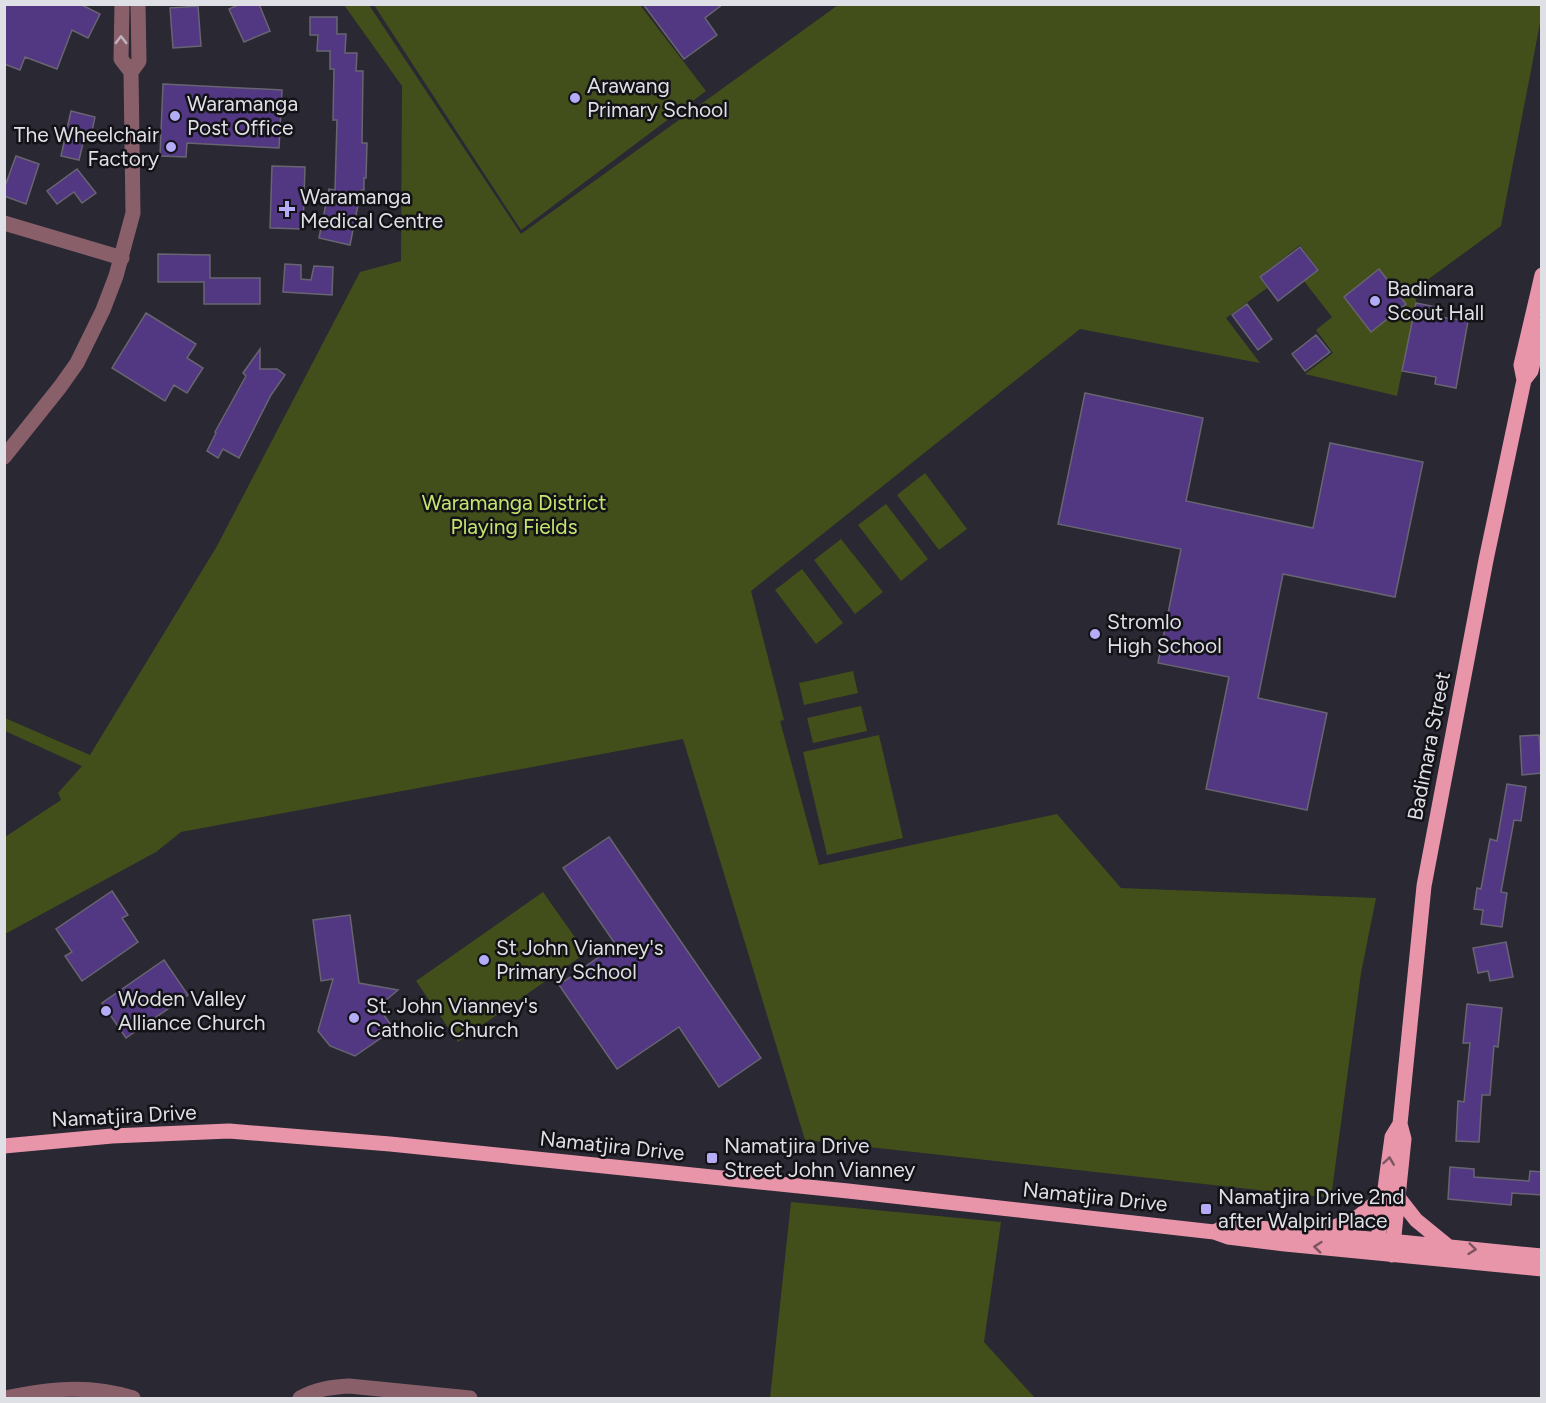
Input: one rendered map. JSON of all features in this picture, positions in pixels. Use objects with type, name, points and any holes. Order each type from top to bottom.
[{"type":"main road","name":"Badimara Street","points":[[1385,1247],[1391,1196],[1404,1140],[1400,1124],[1424,885],[1486,560],[1524,380],[1531,371],[1542,275]]},
{"type":"main road","name":"Namatjira Drive","points":[[4,1146],[112,1136],[229,1131],[390,1144],[878,1194],[1214,1232],[1228,1237],[1385,1247],[1449,1246],[1542,1256]]},
{"type":"main road","points":[[1319,1234],[1358,1217],[1391,1196],[1416,1221],[1449,1246]]},
{"type":"main road","name":"Namatjira Drive","points":[[1214,1232],[1229,1226],[1319,1234],[1385,1247],[1542,1269]]},
{"type":"street","points":[[4,457],[77,363],[103,310],[122,258],[133,213],[131,72],[121,59],[122,4]]},
{"type":"street","points":[[131,72],[139,61],[138,4]]},
{"type":"street","points":[[4,223],[122,258]]},
{"type":"street","points":[[300,1398],[333,1386],[349,1386],[470,1398]]},
{"type":"street","points":[[4,1398],[46,1390],[74,1389],[115,1393],[132,1398]]},
{"type":"green space","name":"Waramanga District Playing Fields","points":[[344,5],[369,5],[521,234],[838,5],[1541,5],[1541,18],[1501,226],[1419,286],[1397,396],[1305,374],[1333,353],[1316,330],[1332,317],[1304,281],[1319,270],[1300,245],[1259,277],[1267,288],[1226,318],[1260,363],[1080,329],[751,591],[784,720],[780,721],[819,865],[1057,814],[1121,888],[1376,898],[1361,973],[1331,1198],[805,1140],[683,739],[181,832],[156,852],[5,934],[5,837],[61,800],[58,793],[82,766],[5,731],[5,718],[90,755],[217,546],[360,272],[401,261],[402,86]]},
{"type":"green space","name":"Arawang Primary School","points":[[374,5],[640,5],[706,91],[521,230]]},
{"type":"green space","points":[[925,473],[967,529],[939,550],[897,495]]},
{"type":"green space","points":[[886,504],[928,559],[901,581],[858,525]]},
{"type":"green space","points":[[841,539],[883,592],[855,614],[814,560]]},
{"type":"green space","points":[[802,569],[843,623],[816,644],[775,590]]},
{"type":"green space","points":[[853,671],[858,693],[804,705],[799,683]]},
{"type":"green space","points":[[861,706],[867,731],[813,743],[807,718]]},
{"type":"green space","points":[[879,735],[903,838],[827,855],[803,752]]},
{"type":"green space","points":[[543,892],[586,953],[458,1042],[416,981]]},
{"type":"green space","points":[[791,1202],[1001,1222],[984,1342],[1035,1398],[770,1398]]},
{"type":"building","points":[[4,4],[80,4],[100,14],[88,38],[72,30],[57,69],[25,57],[20,70],[4,64]]},
{"type":"building","points":[[240,4],[259,4],[270,31],[244,42],[229,9]]},
{"type":"building","points":[[643,4],[723,4],[705,18],[717,35],[684,59]]},
{"type":"building","points":[[198,6],[201,46],[173,48],[170,8]]},
{"type":"building","points":[[310,17],[337,17],[337,34],[346,34],[345,53],[357,53],[356,71],[363,71],[362,143],[367,143],[366,178],[364,178],[364,190],[361,190],[350,245],[319,238],[329,189],[335,190],[337,120],[333,120],[334,69],[330,69],[330,51],[317,51],[318,35],[310,35]]},
{"type":"building","points":[[163,84],[282,90],[279,148],[187,143],[186,157],[160,156]]},
{"type":"building","points":[[71,111],[95,117],[91,136],[85,135],[79,160],[61,156]]},
{"type":"building","points":[[16,156],[39,164],[26,204],[4,196],[4,189]]},
{"type":"building","name":"Waramanga Medical Centre","points":[[272,166],[305,167],[303,229],[270,228]]},
{"type":"building","points":[[77,169],[96,193],[82,203],[74,192],[57,204],[47,191]]},
{"type":"building","points":[[1300,247],[1318,270],[1278,301],[1260,277]]},
{"type":"building","points":[[158,254],[210,255],[210,278],[260,278],[260,304],[204,304],[204,282],[158,282]]},
{"type":"building","points":[[285,264],[301,265],[301,279],[311,280],[314,266],[333,267],[332,295],[283,292]]},
{"type":"building","name":"Badimara Scout Hall","points":[[1379,269],[1406,304],[1371,332],[1344,297]]},
{"type":"building","points":[[1416,303],[1442,308],[1440,317],[1468,321],[1456,388],[1435,384],[1436,377],[1402,371]]},
{"type":"building","points":[[1247,304],[1272,339],[1258,350],[1232,315]]},
{"type":"building","points":[[146,313],[196,344],[187,358],[203,368],[187,393],[174,385],[165,401],[112,368]]},
{"type":"building","points":[[1316,335],[1330,352],[1305,371],[1292,354]]},
{"type":"building","points":[[260,349],[260,369],[277,369],[285,375],[271,395],[239,458],[223,449],[218,458],[207,451],[246,376],[243,373]]},
{"type":"building","points":[[1085,393],[1203,418],[1186,501],[1313,528],[1330,443],[1423,462],[1395,597],[1283,574],[1258,698],[1327,713],[1307,810],[1206,789],[1229,677],[1158,663],[1181,549],[1058,524]]},
{"type":"building","points":[[1539,735],[1542,773],[1522,775],[1520,736]]},
{"type":"building","points":[[1507,784],[1526,787],[1521,821],[1514,820],[1501,892],[1507,893],[1502,927],[1481,924],[1483,910],[1474,909],[1477,888],[1481,889],[1490,839],[1497,841]]},
{"type":"building","points":[[609,837],[761,1058],[719,1087],[679,1027],[617,1069],[559,985],[616,945],[563,868]]},
{"type":"building","points":[[112,891],[128,915],[122,918],[138,942],[82,981],[65,956],[72,952],[56,929]]},
{"type":"building","points":[[350,915],[359,983],[398,990],[378,1007],[394,1029],[355,1056],[330,1046],[318,1031],[333,979],[321,981],[313,920]]},
{"type":"building","points":[[1506,942],[1513,977],[1490,981],[1488,971],[1478,973],[1473,948]]},
{"type":"building","points":[[164,960],[188,995],[126,1038],[102,1003]]},
{"type":"building","points":[[1467,1004],[1502,1008],[1498,1047],[1494,1046],[1490,1095],[1482,1095],[1479,1142],[1456,1141],[1458,1101],[1464,1102],[1470,1043],[1463,1043]]},
{"type":"building","points":[[1450,1167],[1474,1169],[1474,1177],[1529,1181],[1530,1171],[1542,1172],[1542,1195],[1512,1193],[1511,1205],[1448,1199]]},
{"type":"place","name":"Arawang Primary School","points":[[575,98]]},
{"type":"place","name":"Waramanga Post Office","points":[[175,116]]},
{"type":"place","name":"The Wheelchair Factory","points":[[171,147]]},
{"type":"place","name":"Waramanga Medical Centre","points":[[287,209]]},
{"type":"place","name":"Badimara Scout Hall","points":[[1375,301]]},
{"type":"place","name":"Stromlo High School","points":[[1095,634]]},
{"type":"place","name":"St John Vianney's Primary School","points":[[484,960]]},
{"type":"place","name":"Woden Valley Alliance Church","points":[[106,1011]]},
{"type":"place","name":"St. John Vianney's Catholic Church","points":[[354,1018]]},
{"type":"place","name":"Namatjira Drive Street John Vianney","points":[[712,1158]]},
{"type":"place","name":"Namatjira Drive 2nd after Walpiri Place","points":[[1206,1209]]}]
